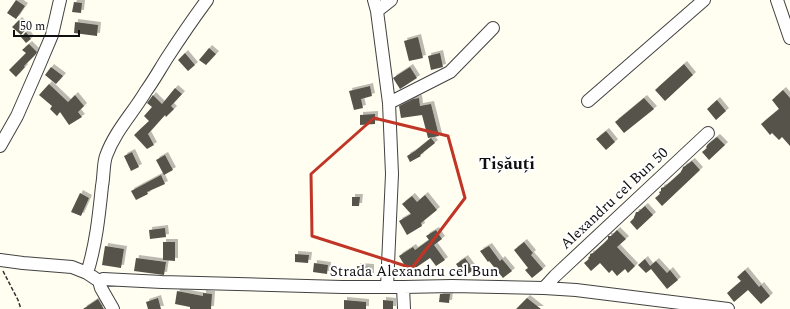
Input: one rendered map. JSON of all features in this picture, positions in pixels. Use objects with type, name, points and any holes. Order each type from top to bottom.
[{"type":"street","points":[[0,146],[17,116],[52,35],[60,0]]},
{"type":"street","points":[[87,273],[93,253],[106,157],[114,138],[144,96],[186,29],[207,0]]},
{"type":"street","points":[[387,287],[392,174],[389,103],[376,6],[391,0]]},
{"type":"street","points":[[588,101],[704,0]]},
{"type":"street","points":[[777,0],[790,38]]},
{"type":"street","points":[[389,103],[450,72],[493,28]]},
{"type":"street","name":"Alexandru cel Bun 50","points":[[544,288],[708,133]]},
{"type":"street","points":[[0,260],[72,267],[87,273],[99,281],[101,288],[113,309]]},
{"type":"street","name":"Strada Alexandru cel Bun","points":[[99,281],[103,279],[342,287],[452,286],[544,288],[576,290],[728,309]]},
{"type":"street","points":[[403,287],[404,309]]},
{"type":"path","points":[[0,266],[18,300],[21,309]]},
{"type":"highlighted area","points":[[374,118],[448,136],[465,198],[412,268],[312,236],[311,174]]},
{"type":"building","points":[[16,0],[25,6],[16,19],[7,13]]},
{"type":"building","points":[[74,2],[82,3],[81,13],[72,12]]},
{"type":"building","points":[[19,20],[27,28],[21,35],[12,27]]},
{"type":"building","points":[[75,22],[98,25],[97,36],[74,33]]},
{"type":"building","points":[[26,32],[31,39],[26,43],[21,37]]},
{"type":"building","points":[[418,37],[423,58],[409,61],[404,41]]},
{"type":"building","points":[[29,44],[37,52],[16,77],[9,70],[26,53],[22,50]]},
{"type":"building","points":[[209,48],[216,54],[206,65],[199,60]]},
{"type":"building","points":[[185,53],[195,65],[188,71],[178,60]]},
{"type":"building","points":[[440,53],[443,67],[431,70],[428,56]]},
{"type":"building","points":[[684,64],[693,75],[665,101],[655,90]]},
{"type":"building","points":[[51,67],[63,76],[56,84],[45,75]]},
{"type":"building","points":[[410,67],[417,78],[400,89],[393,78]]},
{"type":"building","points":[[49,84],[68,102],[75,95],[84,106],[78,112],[82,117],[69,125],[60,112],[57,116],[50,109],[52,106],[39,95]]},
{"type":"building","points":[[370,86],[372,96],[361,99],[363,108],[354,110],[349,91]]},
{"type":"building","points":[[175,88],[182,94],[171,106],[174,109],[166,117],[165,115],[148,134],[154,145],[147,149],[134,135],[149,121],[144,116],[152,107],[147,103],[153,95],[162,104]]},
{"type":"building","points":[[783,90],[790,98],[790,146],[782,137],[779,140],[772,133],[770,135],[761,124],[779,109],[772,100]]},
{"type":"building","points":[[419,98],[420,106],[431,104],[439,136],[428,138],[422,115],[401,118],[399,106],[413,99]]},
{"type":"building","points":[[644,98],[654,109],[624,133],[615,122]]},
{"type":"building","points":[[717,100],[726,111],[716,120],[707,109]]},
{"type":"building","points":[[375,114],[375,124],[360,125],[360,115]]},
{"type":"building","points":[[606,131],[615,142],[606,150],[596,139]]},
{"type":"building","points":[[717,137],[725,145],[709,160],[702,152],[707,148],[706,147],[708,144]]},
{"type":"building","points":[[431,138],[435,143],[420,155],[421,156],[410,162],[407,156]]},
{"type":"building","points":[[132,152],[139,167],[131,171],[124,156]]},
{"type":"building","points":[[165,155],[173,170],[164,175],[156,160]]},
{"type":"building","points":[[692,161],[700,170],[662,206],[655,198],[660,194],[659,192],[661,191],[661,188],[681,172],[683,167]]},
{"type":"building","points":[[161,175],[165,184],[147,192],[148,194],[136,200],[131,191]]},
{"type":"building","points":[[80,193],[89,198],[81,216],[71,212]]},
{"type":"building","points":[[425,195],[437,210],[421,223],[422,226],[407,235],[399,221],[411,214],[402,204],[412,196],[417,202]]},
{"type":"building","points":[[352,197],[360,197],[359,206],[352,206]]},
{"type":"building","points":[[645,206],[653,215],[637,230],[630,222],[634,218],[636,212]]},
{"type":"building","points":[[165,228],[166,237],[150,239],[149,230]]},
{"type":"building","points":[[436,230],[442,239],[434,245],[445,260],[436,266],[430,258],[411,271],[412,275],[403,278],[400,268],[405,266],[399,256],[413,247],[415,250],[429,240],[426,236]]},
{"type":"building","points":[[617,230],[626,239],[617,247],[635,266],[628,273],[625,269],[617,276],[612,270],[609,273],[600,263],[591,271],[584,263],[589,259],[590,254],[608,239],[608,236],[611,236]]},
{"type":"building","points":[[163,242],[175,242],[175,261],[163,260]]},
{"type":"building","points":[[524,242],[533,253],[531,255],[543,269],[532,278],[525,270],[528,268],[514,250]]},
{"type":"building","points":[[105,246],[124,249],[121,268],[102,265]]},
{"type":"building","points":[[489,246],[500,261],[502,259],[512,271],[503,278],[480,251]]},
{"type":"building","points":[[295,254],[309,255],[308,263],[295,262]]},
{"type":"building","points":[[136,258],[166,262],[164,275],[134,271]]},
{"type":"building","points":[[465,258],[474,270],[464,276],[456,264]]},
{"type":"building","points":[[645,259],[650,266],[656,261],[667,273],[670,270],[678,280],[667,289],[651,269],[646,273],[638,265]]},
{"type":"building","points":[[314,263],[328,265],[327,274],[313,272]]},
{"type":"building","points":[[357,266],[371,267],[371,276],[357,275]]},
{"type":"building","points":[[745,270],[759,287],[761,285],[770,296],[761,304],[748,290],[734,302],[727,293],[741,281],[737,277]]},
{"type":"building","points":[[177,291],[203,296],[203,293],[212,294],[211,309],[190,309],[190,307],[175,304]]},
{"type":"building","points":[[440,294],[450,294],[449,303],[439,302]]},
{"type":"building","points":[[158,298],[161,309],[148,309],[146,302]]},
{"type":"building","points":[[527,298],[541,309],[516,309]]},
{"type":"building","points":[[98,299],[104,309],[83,309]]},
{"type":"building","points":[[344,300],[366,302],[366,309],[344,309]]},
{"type":"building","points":[[383,300],[393,301],[393,309],[383,309]]},
{"type":"district","name":"Tișăuți","points":[[507,163]]}]
